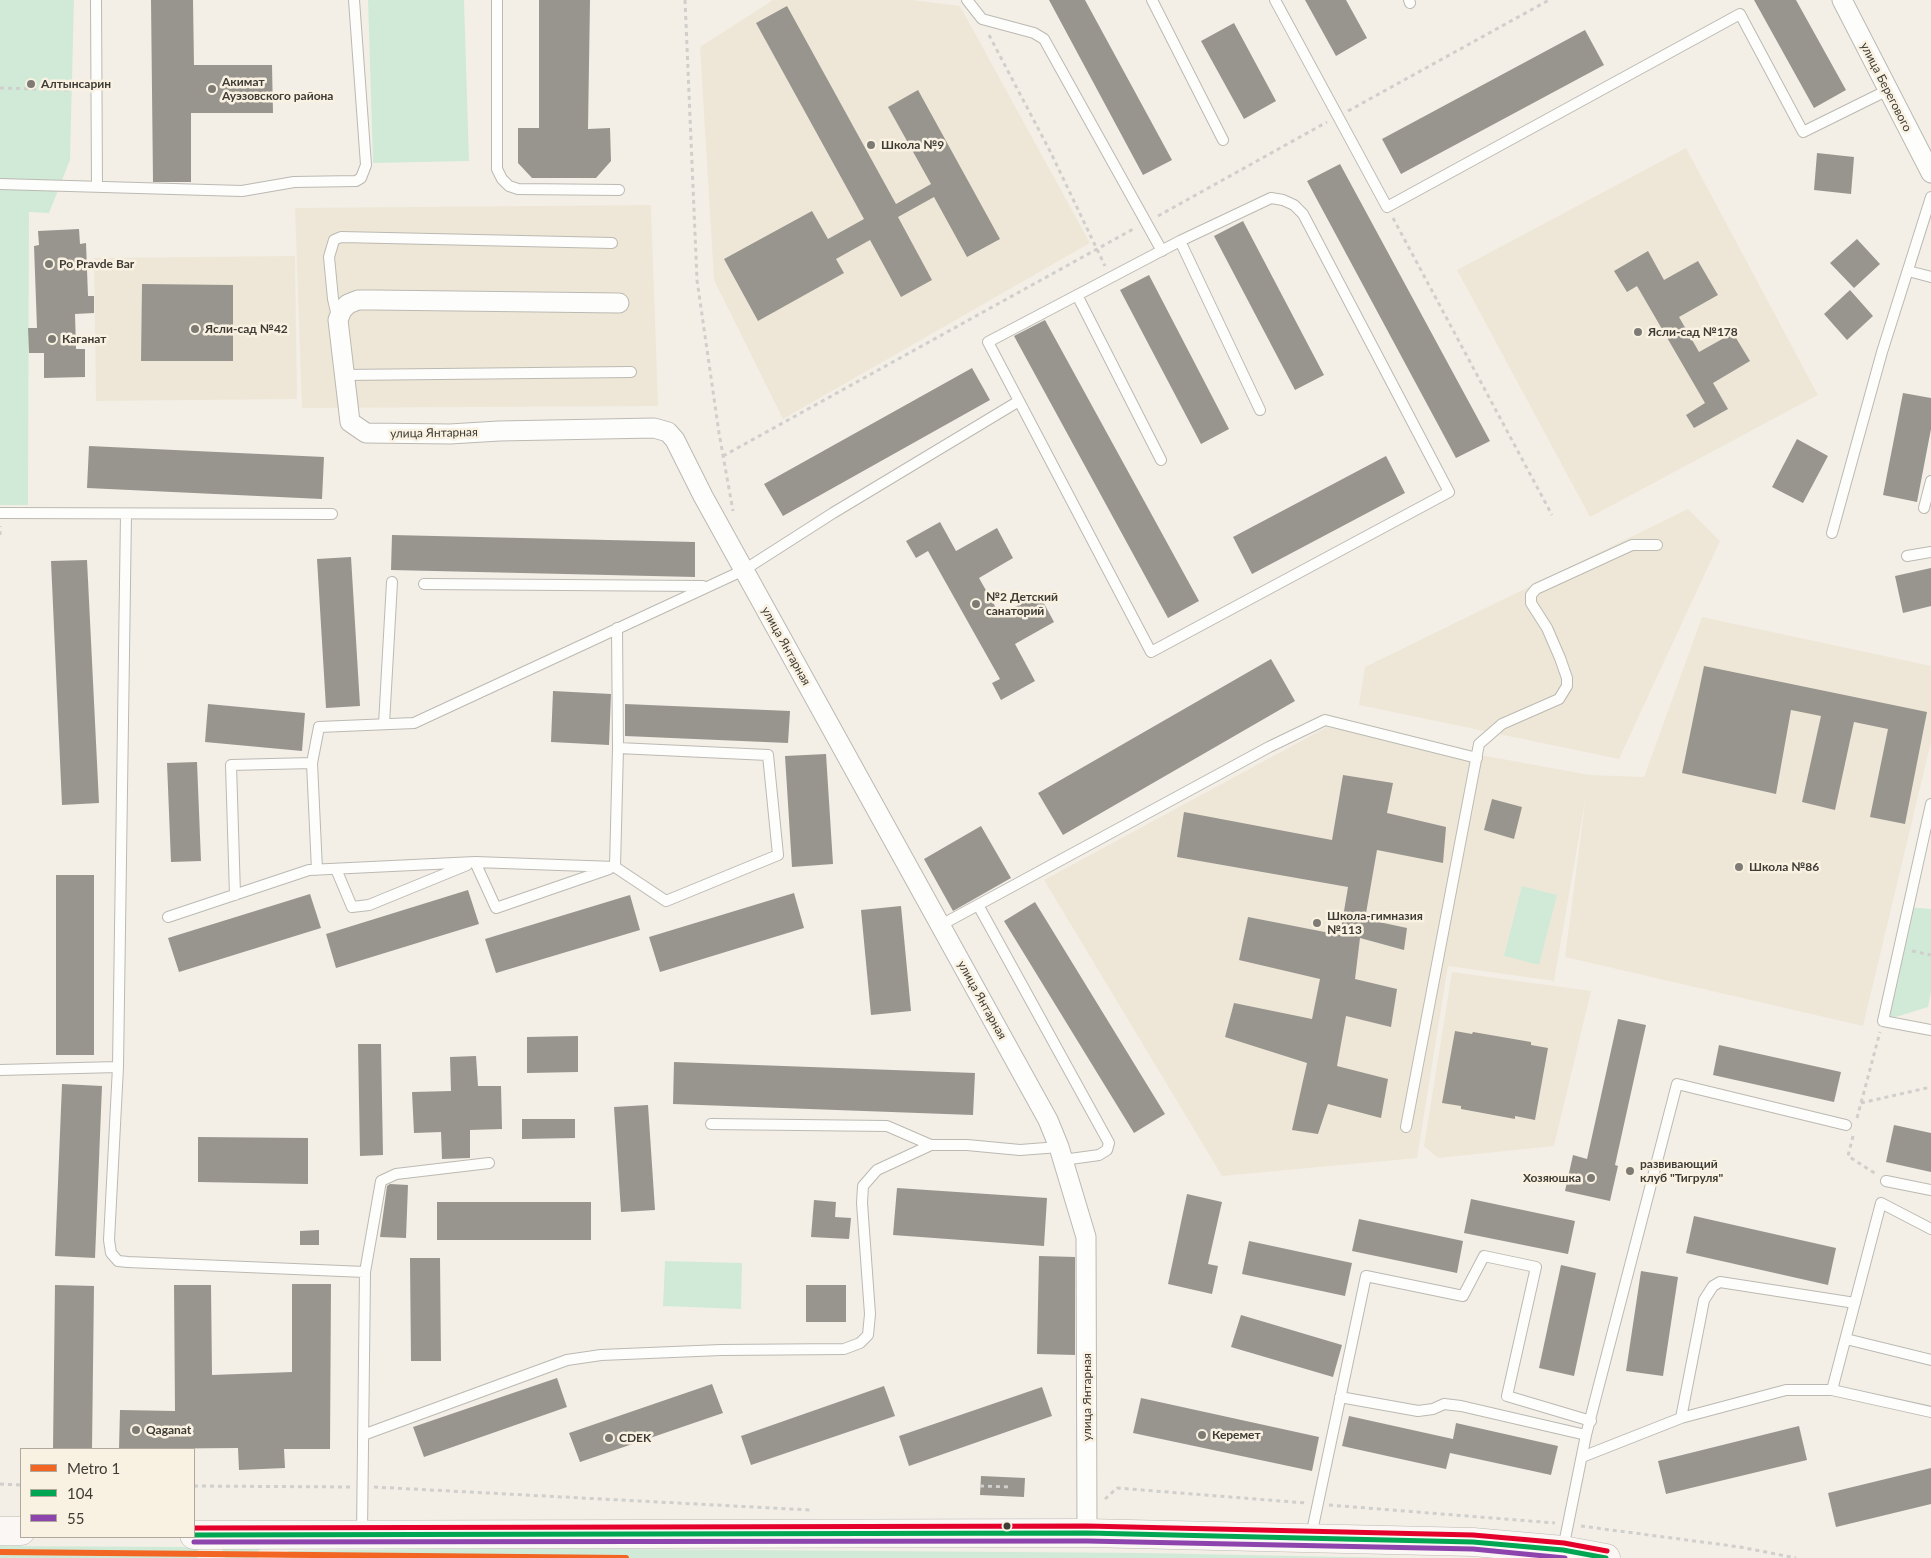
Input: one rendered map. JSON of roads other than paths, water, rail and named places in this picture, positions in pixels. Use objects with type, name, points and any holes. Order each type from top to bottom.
[{"type":"main road","points":[[0,1531],[20,1531]]},
{"type":"main road","points":[[203,1543],[272,1547],[362,1536],[1087,1533],[1310,1538],[1606,1558]]},
{"type":"street","name":"улица Берегового","points":[[1842,0],[1931,173]]},
{"type":"street","points":[[338,320],[342,310],[348,304],[358,300],[619,304]]},
{"type":"street","name":"улица Янтарная","points":[[338,320],[350,422],[366,433],[450,434],[499,430],[654,428],[668,432],[675,440],[744,570],[1048,1120],[1086,1237],[1087,1533]]},
{"type":"lane","points":[[96,0],[97,187]]},
{"type":"lane","points":[[0,184],[242,191],[294,182],[346,182],[360,178],[366,165],[354,0]]},
{"type":"lane","points":[[497,0],[497,169],[502,179],[508,186],[518,189],[619,190]]},
{"type":"lane","points":[[968,0],[979,18],[1034,33],[1044,39],[1162,251]]},
{"type":"lane","points":[[1152,0],[1222,140]]},
{"type":"lane","points":[[1275,0],[1387,207],[1740,14],[1804,132],[1888,90]]},
{"type":"lane","points":[[1832,533],[1882,352],[1931,197]]},
{"type":"lane","points":[[1271,198],[1283,200],[1294,205],[1302,214],[1449,492],[1150,652],[988,342],[1162,251],[1271,198]]},
{"type":"lane","points":[[338,320],[333,299],[329,257],[334,240],[341,237],[612,243]]},
{"type":"lane","points":[[1180,241],[1260,410]]},
{"type":"lane","points":[[1908,272],[1931,277]]},
{"type":"lane","points":[[1077,295],[1161,460]]},
{"type":"lane","points":[[343,375],[631,372]]},
{"type":"lane","points":[[317,870],[312,763],[318,727],[414,723],[744,570],[832,513],[1019,401]]},
{"type":"lane","points":[[1924,508],[1931,481]]},
{"type":"lane","points":[[0,513],[332,514]]},
{"type":"lane","points":[[126,514],[118,1066],[109,1240],[111,1253],[118,1261],[365,1272]]},
{"type":"lane","points":[[1406,1128],[1480,744],[1489,734],[1531,710],[1559,699],[1566,686],[1567,678],[1560,658],[1547,628],[1531,603],[1531,595],[1536,590],[1632,545],[1657,545]]},
{"type":"lane","points":[[1907,556],[1931,552]]},
{"type":"lane","points":[[384,724],[392,582]]},
{"type":"lane","points":[[424,584],[706,586]]},
{"type":"lane","points":[[615,867],[618,748],[617,628]]},
{"type":"lane","points":[[941,925],[1269,747],[1326,720],[1477,758]]},
{"type":"lane","points":[[168,917],[317,870],[475,862],[615,867],[666,901],[778,855],[768,755],[618,748]]},
{"type":"lane","points":[[234,895],[231,765],[312,763]]},
{"type":"lane","points":[[1931,804],[1883,1021],[1931,1030]]},
{"type":"lane","points":[[475,862],[496,908],[615,867]]},
{"type":"lane","points":[[336,869],[352,907],[369,905],[475,862]]},
{"type":"lane","points":[[711,1124],[887,1126],[931,1145],[967,1145],[1060,1154],[1099,1155],[1107,1150],[1109,1143],[978,905]]},
{"type":"lane","points":[[0,1070],[118,1066]]},
{"type":"lane","points":[[1560,1554],[1586,1435],[1677,1084],[1850,1127]]},
{"type":"lane","points":[[363,1435],[567,1360],[601,1355],[844,1348],[860,1343],[868,1335],[870,1314],[862,1203],[863,1186],[877,1170],[931,1145]]},
{"type":"lane","points":[[362,1536],[365,1272],[381,1181],[396,1174],[489,1163]]},
{"type":"lane","points":[[1886,1181],[1931,1190]]},
{"type":"lane","points":[[1832,1390],[1881,1203],[1931,1230]]},
{"type":"lane","points":[[1310,1538],[1366,1276],[1462,1296],[1484,1256],[1536,1267],[1507,1396],[1591,1420]]},
{"type":"lane","points":[[1681,1418],[1704,1300],[1713,1286],[1720,1282],[1855,1303]]},
{"type":"lane","points":[[1846,1339],[1931,1360]]},
{"type":"lane","points":[[1582,1457],[1681,1418],[1786,1390],[1832,1390],[1931,1412]]},
{"type":"lane","points":[[1340,1397],[1418,1411],[1433,1409],[1444,1404],[1461,1406],[1586,1435]]},
{"type":"metro line","name":"1","points":[[0,1552],[626,1558]]},
{"type":"place","name":"Алтынсарин","points":[[31,84]]},
{"type":"place","name":"Акимат Ауэзовского района","points":[[212,89]]},
{"type":"place","name":"Школа №9","points":[[871,145]]},
{"type":"place","name":"Po Pravde Bar","points":[[49,264]]},
{"type":"place","name":"Ясли-сад №42","points":[[195,329]]},
{"type":"place","name":"Ясли-сад №178","points":[[1638,332]]},
{"type":"place","name":"Каганат","points":[[52,339]]},
{"type":"place","name":"№2 Детский санаторий","points":[[976,604]]},
{"type":"place","name":"Школа №86","points":[[1739,867]]},
{"type":"place","name":"Школа-гимназия №113","points":[[1317,923]]},
{"type":"place","name":"развивающий клуб \"Тигруля\"","points":[[1630,1171]]},
{"type":"place","name":"Хозяюшка","points":[[1591,1178]]},
{"type":"place","name":"Qaganat","points":[[136,1430]]},
{"type":"place","name":"Керемет","points":[[1202,1435]]},
{"type":"place","name":"CDEK","points":[[609,1438]]}]
